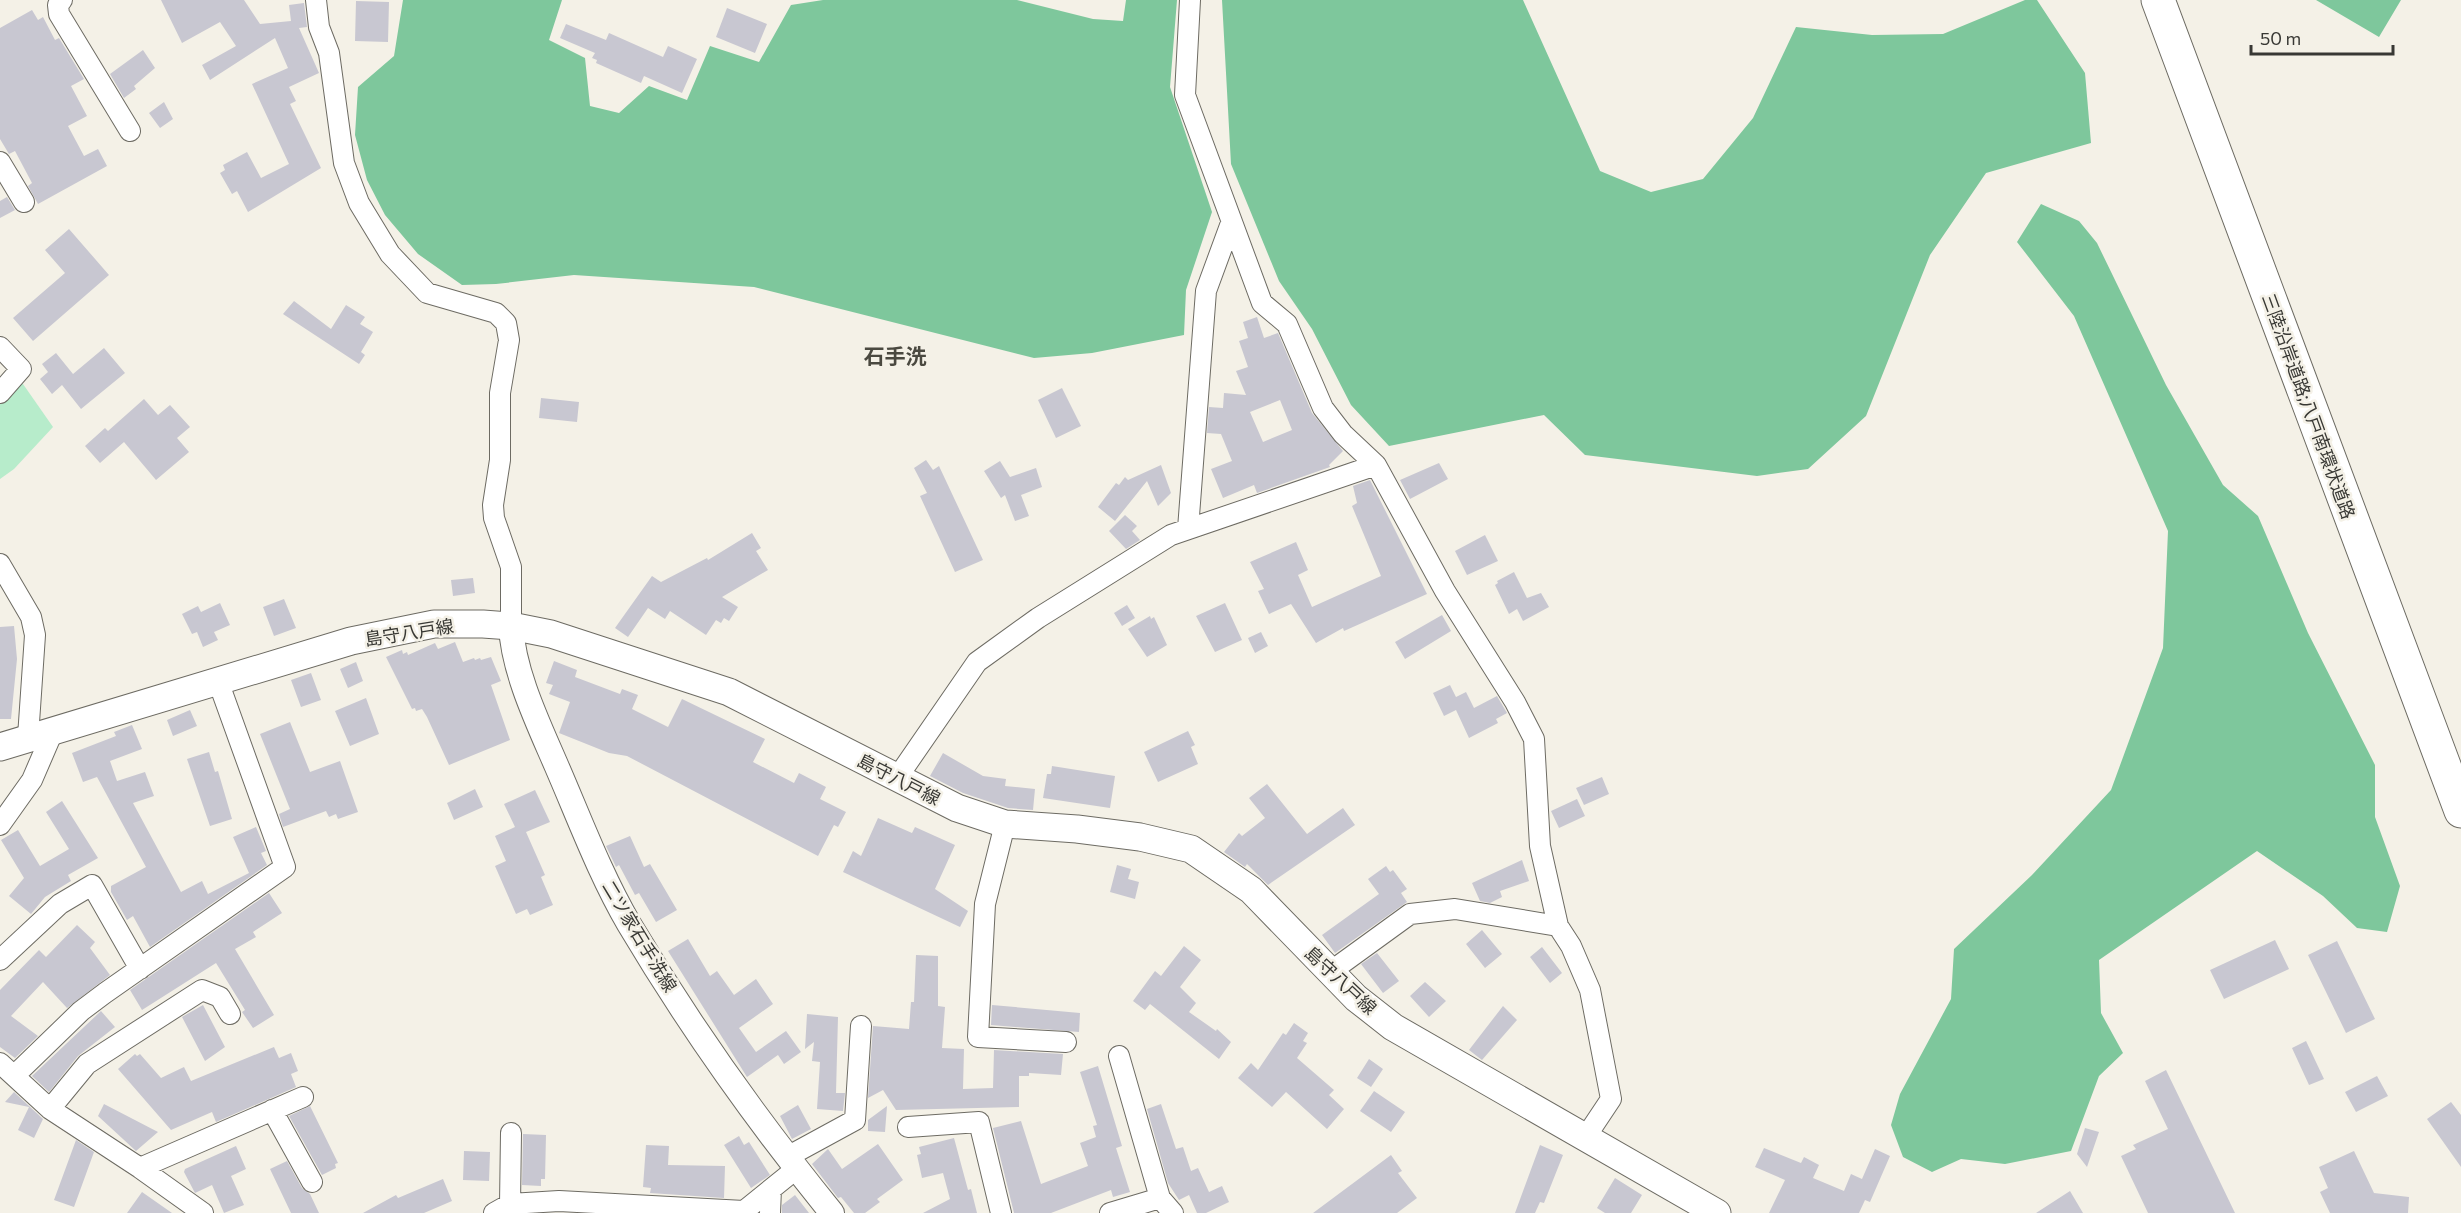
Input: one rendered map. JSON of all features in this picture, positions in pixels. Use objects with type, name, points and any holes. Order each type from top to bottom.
[{"type":"highway","name":"三陸沿岸道路;八戸南環状道路","points":[[2158,0],[2461,811]]},
{"type":"main road","name":"島守八戸線","points":[[0,747],[54,729],[394,630],[434,624],[511,626],[551,634],[729,692],[957,808],[1005,824],[1077,829],[1140,837],[1191,849],[1251,890],[1356,998],[1393,1027],[1717,1213]]},
{"type":"street","points":[[62,0],[58,5],[59,14],[130,131]]},
{"type":"street","points":[[316,0],[320,27],[329,53],[344,163],[359,203],[390,254],[427,292],[496,313],[506,323],[509,340],[500,393],[500,460],[494,518],[511,567],[511,626]]},
{"type":"street","points":[[1190,0],[1185,95],[1262,303],[1287,324],[1323,408],[1343,434],[1376,465],[1445,591],[1515,702],[1534,739],[1540,846],[1558,926],[1571,946],[1590,990],[1611,1099],[1585,1138]]},
{"type":"street","points":[[0,162],[24,202]]},
{"type":"street","points":[[1188,529],[1206,291],[1231,223]]},
{"type":"street","points":[[0,347],[21,369],[0,393]]},
{"type":"street","points":[[897,778],[977,662],[1038,618],[1171,535],[1376,465]]},
{"type":"street","points":[[0,564],[31,617],[35,635],[28,737]]},
{"type":"street","name":"二ツ家石手洗線","points":[[511,626],[512,647],[547,743],[605,878],[629,923],[716,1061],[832,1213]]},
{"type":"street","points":[[203,1213],[50,1109],[7,1069],[81,1011],[285,867],[218,681]]},
{"type":"street","points":[[0,825],[32,780],[54,729]]},
{"type":"street","points":[[1005,824],[985,904],[978,1037],[1066,1042]]},
{"type":"street","points":[[1,958],[60,904],[92,885],[140,969]]},
{"type":"street","points":[[1330,972],[1410,914],[1455,909],[1558,926]]},
{"type":"street","points":[[50,1109],[87,1064],[202,990],[220,997],[230,1014]]},
{"type":"street","points":[[511,1133],[502,1208],[560,1201],[744,1211],[771,1189],[792,1163],[855,1120],[861,1026]]},
{"type":"street","points":[[1110,1213],[1166,1206],[1119,1056]]},
{"type":"street","points":[[140,1168],[303,1097]]},
{"type":"street","points":[[272,1110],[312,1182]]},
{"type":"street","points":[[908,1127],[979,1122],[1001,1213]]},
{"type":"street","points":[[770,1213],[771,1189]]},
{"type":"green space","points":[[403,0],[562,0],[549,40],[585,58],[590,106],[619,113],[649,86],[687,100],[710,46],[759,62],[791,5],[823,0],[1017,0],[1093,19],[1123,21],[1126,0],[1177,0],[1170,87],[1212,212],[1186,290],[1184,335],[1092,353],[1034,358],[754,287],[574,275],[496,284],[462,285],[418,254],[385,215],[367,180],[355,135],[358,87],[394,56]]},
{"type":"green space","points":[[1222,0],[1523,0],[1600,171],[1651,192],[1703,179],[1753,118],[1796,27],[1872,35],[1943,34],[2025,0],[2037,0],[2085,73],[2091,143],[1986,173],[1930,255],[1866,416],[1808,469],[1757,476],[1585,455],[1544,415],[1389,446],[1351,405],[1312,329],[1279,281],[1231,164]]},
{"type":"green space","points":[[2316,0],[2401,0],[2379,37]]},
{"type":"green space","points":[[2041,204],[2079,221],[2097,243],[2166,385],[2223,485],[2258,516],[2308,633],[2375,765],[2375,817],[2400,886],[2387,932],[2357,928],[2323,896],[2257,851],[2099,960],[2101,1013],[2123,1053],[2099,1076],[2071,1151],[2005,1164],[1961,1159],[1932,1172],[1903,1157],[1891,1125],[1900,1094],[1951,999],[1954,949],[2032,875],[2111,790],[2163,648],[2168,531],[2074,316],[2017,242]]},
{"type":"green space","points":[[17,383],[23,384],[53,427],[14,469],[0,479],[0,402]]},
{"type":"building","points":[[161,0],[244,0],[260,24],[291,21],[289,5],[304,3],[307,27],[299,28],[319,73],[289,87],[296,101],[290,104],[321,168],[248,212],[237,191],[232,194],[220,173],[225,170],[223,165],[247,152],[261,178],[289,164],[252,84],[288,68],[275,38],[210,80],[202,65],[236,46],[220,22],[182,43]]},
{"type":"building","points":[[356,1],[389,2],[388,42],[355,41]]},
{"type":"building","points":[[727,8],[767,24],[755,53],[716,37]]},
{"type":"building","points":[[32,10],[38,20],[43,17],[55,40],[59,38],[84,79],[71,86],[87,116],[68,126],[84,156],[98,149],[107,166],[38,204],[28,186],[32,183],[15,151],[9,154],[0,139],[0,28]]},
{"type":"building","points":[[566,24],[606,40],[609,33],[663,57],[668,46],[697,59],[682,93],[644,76],[641,83],[596,63],[597,60],[592,58],[595,53],[560,38]]},
{"type":"building","points":[[143,50],[155,68],[134,86],[136,89],[124,98],[110,74]]},
{"type":"building","points":[[164,102],[173,119],[160,128],[149,113]]},
{"type":"building","points":[[7,197],[15,210],[0,218],[0,201]]},
{"type":"building","points":[[69,229],[109,275],[33,341],[13,318],[65,273],[45,250]]},
{"type":"building","points":[[294,301],[331,329],[346,305],[365,317],[360,324],[373,332],[361,352],[365,355],[359,364],[283,314]]},
{"type":"building","points":[[1257,317],[1264,338],[1278,333],[1312,413],[1343,451],[1329,465],[1330,467],[1257,493],[1254,485],[1223,498],[1211,469],[1232,461],[1221,434],[1207,433],[1209,407],[1223,408],[1224,393],[1246,395],[1236,371],[1248,367],[1239,341],[1248,338],[1243,322]],"holes":[[[1280,400],[1292,430],[1263,442],[1250,412]]]},
{"type":"building","points":[[104,348],[125,373],[81,409],[62,385],[52,394],[40,379],[48,372],[42,364],[56,353],[73,374]]},
{"type":"building","points":[[1062,388],[1081,426],[1056,438],[1038,400]]},
{"type":"building","points":[[541,398],[579,402],[577,422],[539,418]]},
{"type":"building","points":[[144,399],[158,415],[170,405],[190,427],[177,438],[189,452],[156,480],[124,442],[100,463],[85,446],[105,428],[108,431]]},
{"type":"building","points":[[926,460],[933,470],[939,466],[983,560],[955,572],[920,496],[927,493],[914,468]]},
{"type":"building","points":[[1000,461],[1010,477],[1036,468],[1042,487],[1021,495],[1029,516],[1015,521],[1005,495],[1001,498],[984,471]]},
{"type":"building","points":[[1439,463],[1448,479],[1410,499],[1400,480]]},
{"type":"building","points":[[1161,465],[1171,493],[1158,506],[1147,481],[1115,521],[1098,507],[1116,483],[1119,485],[1125,477],[1128,480]]},
{"type":"building","points":[[1370,480],[1427,594],[1344,631],[1343,628],[1316,643],[1291,604],[1269,614],[1258,591],[1264,589],[1250,562],[1296,542],[1308,570],[1298,575],[1312,607],[1381,576],[1352,506],[1357,503],[1353,486]]},
{"type":"building","points":[[1125,515],[1137,526],[1132,531],[1140,540],[1126,549],[1109,531]]},
{"type":"building","points":[[752,533],[761,548],[756,551],[768,570],[722,597],[738,607],[729,621],[724,618],[721,623],[716,620],[706,635],[670,611],[665,619],[648,608],[628,637],[615,628],[652,576],[661,582],[707,558],[708,560]]},
{"type":"building","points":[[1485,535],[1498,561],[1467,575],[1455,551]]},
{"type":"building","points":[[1514,572],[1527,598],[1541,593],[1549,607],[1523,621],[1517,609],[1509,614],[1495,585],[1497,581]]},
{"type":"building","points":[[473,578],[475,593],[453,596],[451,580]]},
{"type":"building","points":[[284,599],[296,628],[274,636],[263,607]]},
{"type":"building","points":[[220,603],[230,625],[214,632],[218,640],[203,647],[197,632],[192,634],[182,614],[198,606],[201,612]]},
{"type":"building","points":[[1225,603],[1242,640],[1215,652],[1196,616]]},
{"type":"building","points":[[1127,605],[1135,618],[1122,626],[1114,613]]},
{"type":"building","points":[[1442,615],[1451,631],[1405,659],[1395,642]]},
{"type":"building","points":[[1150,616],[1151,619],[1154,617],[1167,645],[1147,657],[1128,629]]},
{"type":"building","points":[[14,626],[17,659],[11,719],[0,719],[0,627]]},
{"type":"building","points":[[1261,632],[1268,646],[1255,653],[1248,638]]},
{"type":"building","points":[[455,642],[463,662],[474,658],[481,660],[491,657],[501,681],[491,685],[510,740],[449,765],[427,717],[422,709],[416,711],[415,708],[412,709],[386,657],[402,650],[403,654],[407,652],[408,655],[435,643],[438,649]]},
{"type":"building","points":[[554,661],[577,670],[575,677],[620,694],[622,689],[638,695],[632,709],[668,727],[682,699],[765,739],[753,762],[794,783],[799,773],[826,787],[820,799],[846,812],[838,827],[834,825],[818,856],[627,756],[609,753],[559,733],[570,702],[549,694],[553,685],[546,683]]},
{"type":"building","points":[[356,662],[363,681],[348,688],[340,669]]},
{"type":"building","points":[[311,673],[321,700],[301,707],[291,680]]},
{"type":"building","points":[[1450,685],[1456,697],[1466,692],[1474,708],[1497,696],[1507,713],[1496,719],[1498,723],[1469,738],[1456,710],[1444,716],[1433,693]]},
{"type":"building","points":[[366,698],[379,734],[350,746],[335,711]]},
{"type":"building","points":[[190,710],[197,726],[173,736],[167,720]]},
{"type":"building","points":[[290,722],[310,772],[340,761],[358,812],[338,819],[336,814],[329,817],[326,811],[283,827],[279,814],[290,809],[260,734]]},
{"type":"building","points":[[132,725],[142,749],[110,761],[117,781],[145,772],[154,796],[133,803],[181,892],[202,881],[208,894],[249,873],[233,837],[256,827],[266,851],[261,853],[267,865],[150,947],[133,916],[127,920],[111,892],[111,886],[146,867],[97,777],[83,782],[72,753],[116,736],[114,732]]},
{"type":"building","points":[[1188,731],[1195,745],[1191,747],[1198,764],[1158,782],[1144,752]]},
{"type":"building","points":[[209,752],[215,772],[218,771],[232,819],[210,826],[187,759]]},
{"type":"building","points":[[943,753],[983,776],[1006,779],[1005,786],[1035,789],[1033,810],[1008,808],[963,793],[930,776]]},
{"type":"building","points":[[1052,766],[1115,776],[1110,808],[1043,798],[1047,774],[1051,774]]},
{"type":"building","points":[[1602,777],[1609,794],[1584,805],[1576,788]]},
{"type":"building","points":[[1267,784],[1307,834],[1343,808],[1355,825],[1268,885],[1247,864],[1245,867],[1224,852],[1239,833],[1242,836],[1265,818],[1249,798]]},
{"type":"building","points":[[475,789],[483,807],[454,820],[447,803]]},
{"type":"building","points":[[535,790],[550,822],[526,832],[545,875],[541,877],[553,905],[530,915],[527,909],[516,914],[495,866],[506,861],[495,836],[515,827],[504,804]]},
{"type":"building","points":[[1577,799],[1585,816],[1559,828],[1551,811]]},
{"type":"building","points":[[62,801],[98,858],[68,875],[71,881],[45,897],[31,914],[9,896],[24,878],[1,840],[18,830],[40,866],[69,849],[46,812]]},
{"type":"building","points":[[878,818],[912,833],[915,827],[955,845],[935,889],[968,911],[960,927],[843,872],[853,851],[861,856]]},
{"type":"building","points":[[630,836],[644,867],[650,864],[677,910],[656,922],[639,893],[635,895],[619,865],[616,867],[606,846]]},
{"type":"building","points":[[1522,860],[1529,881],[1500,891],[1502,897],[1490,903],[1480,901],[1472,883]]},
{"type":"building","points":[[1117,865],[1131,869],[1128,879],[1139,882],[1135,899],[1110,892]]},
{"type":"building","points":[[1386,866],[1390,872],[1393,870],[1407,889],[1401,893],[1407,902],[1335,953],[1322,935],[1379,894],[1368,879]]},
{"type":"building","points":[[269,893],[282,913],[253,932],[256,937],[235,949],[274,1015],[253,1028],[242,1012],[245,1010],[216,963],[142,1010],[130,990]]},
{"type":"building","points":[[77,925],[95,942],[90,948],[110,975],[67,1008],[43,982],[11,1016],[38,1036],[15,1058],[0,1047],[0,990],[39,950],[46,957]]},
{"type":"building","points":[[1482,930],[1502,954],[1485,968],[1466,944]]},
{"type":"building","points":[[688,939],[710,976],[717,971],[734,995],[756,979],[773,1004],[739,1028],[756,1052],[786,1031],[801,1052],[784,1064],[778,1055],[747,1077],[668,951]]},
{"type":"building","points":[[2275,940],[2289,969],[2224,999],[2210,970]]},
{"type":"building","points":[[2337,941],[2375,1019],[2346,1033],[2308,955]]},
{"type":"building","points":[[1184,946],[1201,960],[1180,987],[1196,1003],[1189,1012],[1216,1031],[1217,1029],[1231,1042],[1219,1059],[1150,1004],[1145,1010],[1133,1001],[1155,971],[1161,976]]},
{"type":"building","points":[[1542,947],[1562,973],[1550,983],[1530,957]]},
{"type":"building","points":[[1377,953],[1399,981],[1383,993],[1361,964]]},
{"type":"building","points":[[916,955],[938,956],[938,1006],[945,1007],[942,1048],[964,1049],[963,1089],[993,1088],[994,1050],[1063,1054],[1061,1075],[1029,1073],[1029,1076],[1019,1076],[1019,1107],[896,1110],[883,1090],[868,1098],[873,1026],[909,1029],[911,1002],[914,1002]]},
{"type":"building","points":[[1425,982],[1446,1001],[1429,1017],[1410,996]]},
{"type":"building","points":[[203,1005],[225,1047],[205,1061],[182,1017]]},
{"type":"building","points":[[992,1005],[1080,1013],[1079,1032],[991,1025]]},
{"type":"building","points":[[1503,1006],[1517,1020],[1482,1060],[1469,1050]]},
{"type":"building","points":[[101,1011],[115,1027],[78,1056],[49,1092],[32,1076]]},
{"type":"building","points":[[807,1014],[838,1017],[836,1093],[845,1093],[843,1111],[817,1109],[820,1062],[812,1061],[814,1042],[805,1049]]},
{"type":"building","points":[[1294,1023],[1308,1033],[1303,1041],[1307,1043],[1297,1058],[1334,1090],[1329,1095],[1344,1109],[1327,1129],[1286,1092],[1272,1107],[1238,1078],[1251,1063],[1258,1070],[1283,1033],[1286,1035]]},
{"type":"building","points":[[2306,1041],[2324,1079],[2309,1085],[2292,1048]]},
{"type":"building","points":[[274,1047],[279,1058],[291,1053],[298,1071],[291,1074],[296,1087],[216,1122],[212,1112],[171,1130],[118,1069],[135,1054],[137,1056],[140,1054],[161,1078],[184,1067],[191,1081]]},
{"type":"building","points":[[1369,1059],[1383,1069],[1371,1087],[1357,1078]]},
{"type":"building","points":[[1098,1066],[1122,1146],[1116,1148],[1130,1192],[1113,1197],[1111,1190],[1051,1213],[1014,1213],[993,1128],[1021,1121],[1041,1184],[1088,1166],[1080,1143],[1096,1137],[1093,1126],[1097,1125],[1080,1072]]},
{"type":"building","points":[[2166,1070],[2235,1213],[2148,1213],[2121,1156],[2136,1149],[2133,1145],[2168,1129],[2145,1081]]},
{"type":"building","points":[[2377,1076],[2388,1096],[2356,1112],[2345,1092]]},
{"type":"building","points":[[1374,1091],[1405,1112],[1391,1132],[1360,1111]]},
{"type":"building","points":[[14,1092],[43,1119],[34,1138],[18,1130],[29,1107],[5,1102]]},
{"type":"building","points":[[2451,1102],[2461,1115],[2461,1167],[2427,1119]]},
{"type":"building","points":[[104,1104],[158,1132],[136,1151],[98,1116]]},
{"type":"building","points":[[1161,1104],[1176,1149],[1183,1147],[1191,1171],[1198,1168],[1209,1192],[1222,1186],[1229,1202],[1206,1213],[1197,1213],[1189,1195],[1179,1200],[1168,1183],[1147,1109]]},
{"type":"building","points":[[798,1105],[811,1129],[792,1139],[780,1116]]},
{"type":"building","points":[[310,1106],[338,1163],[335,1164],[336,1168],[322,1175],[289,1116]]},
{"type":"building","points":[[887,1106],[885,1132],[868,1131],[868,1120]]},
{"type":"building","points":[[2085,1128],[2099,1132],[2087,1167],[2077,1154]]},
{"type":"building","points":[[523,1134],[546,1135],[545,1179],[541,1179],[541,1186],[522,1185]]},
{"type":"building","points":[[739,1136],[744,1145],[749,1142],[770,1175],[751,1188],[724,1145]]},
{"type":"building","points":[[954,1138],[968,1190],[971,1189],[977,1213],[923,1213],[950,1199],[943,1173],[922,1178],[917,1155],[921,1154],[919,1147]]},
{"type":"building","points":[[76,1140],[94,1152],[74,1207],[54,1200]]},
{"type":"building","points":[[878,1144],[903,1180],[877,1199],[880,1202],[865,1213],[854,1213],[841,1197],[838,1198],[812,1164],[828,1149],[842,1169]]},
{"type":"building","points":[[646,1145],[669,1146],[668,1165],[725,1166],[724,1198],[650,1193],[651,1188],[643,1187]]},
{"type":"building","points":[[1540,1145],[1563,1155],[1544,1203],[1540,1202],[1535,1213],[1515,1213]]},
{"type":"building","points":[[236,1146],[246,1169],[231,1176],[244,1205],[224,1213],[212,1185],[195,1193],[184,1172],[185,1169]]},
{"type":"building","points":[[1764,1148],[1801,1163],[1804,1157],[1819,1165],[1813,1178],[1844,1191],[1851,1174],[1862,1179],[1875,1149],[1890,1156],[1870,1202],[1865,1200],[1859,1213],[1769,1213],[1785,1180],[1755,1167]]},
{"type":"building","points":[[464,1151],[490,1152],[489,1181],[463,1180]]},
{"type":"building","points":[[2354,1151],[2374,1193],[2409,1197],[2408,1213],[2330,1213],[2320,1192],[2328,1188],[2319,1167]]},
{"type":"building","points":[[1391,1155],[1402,1171],[1398,1173],[1417,1198],[1397,1213],[1313,1213]]},
{"type":"building","points":[[287,1161],[302,1188],[310,1194],[319,1213],[291,1213],[270,1169]]},
{"type":"building","points":[[1615,1178],[1642,1195],[1631,1213],[1605,1213],[1597,1208]]},
{"type":"building","points":[[443,1179],[452,1201],[424,1213],[363,1213],[396,1195],[398,1198]]},
{"type":"building","points":[[2070,1191],[2083,1213],[2036,1213]]},
{"type":"building","points":[[142,1192],[172,1213],[127,1213]]},
{"type":"building","points":[[795,1195],[809,1213],[782,1213],[782,1205]]},
{"type":"district","name":"石手洗","points":[[895,355]]}]
